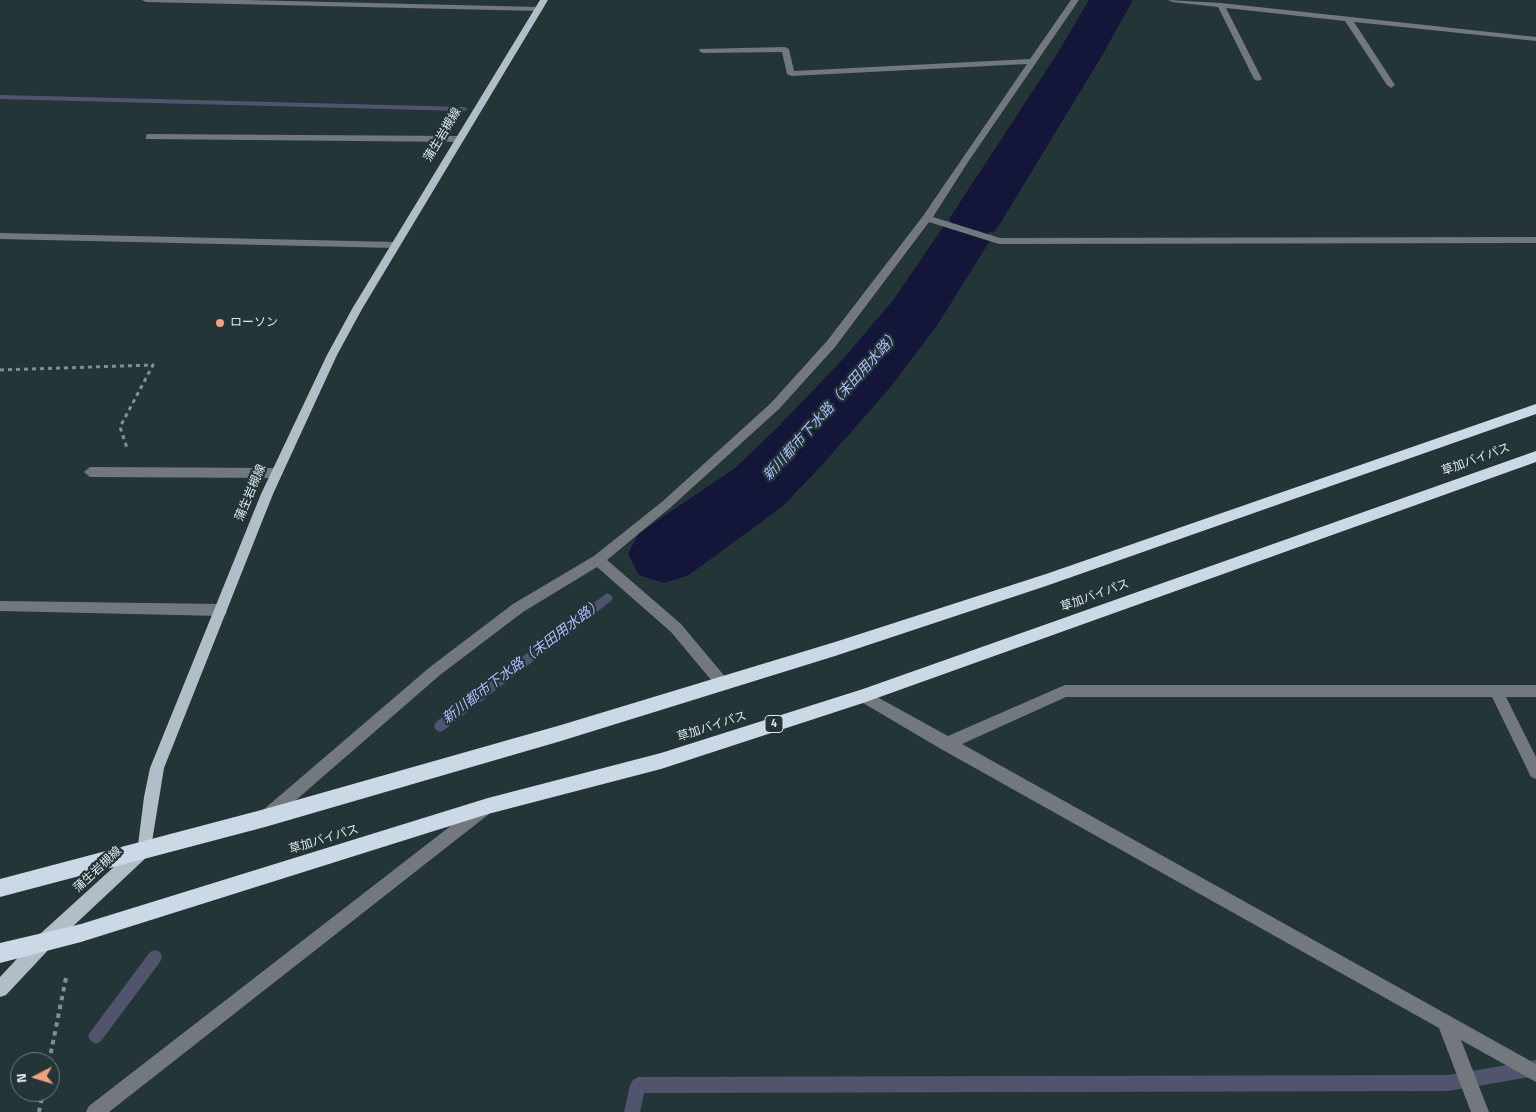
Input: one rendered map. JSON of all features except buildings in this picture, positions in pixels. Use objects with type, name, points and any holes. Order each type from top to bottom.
[{"type":"highway","points":[[0,888],[265,818],[561,733],[835,649],[1046,580],[1536,409]]},
{"type":"highway","name":"草加バイパス","points":[[0,953],[91,930],[488,806],[661,761],[863,696],[1536,456]]},
{"type":"main road","name":"蒲生岩槻線","points":[[0,989],[46,940],[145,849],[151,797],[157,768],[277,473],[332,355],[356,309],[542,4]]},
{"type":"street","points":[[146,0],[542,4]]},
{"type":"street","points":[[265,818],[436,671],[518,608],[598,560],[667,504],[775,406],[831,344],[927,218],[963,162],[1075,0]]},
{"type":"street","points":[[1172,0],[1536,39]]},
{"type":"street","points":[[1221,5],[1258,79]]},
{"type":"street","points":[[1348,19],[1391,86]]},
{"type":"street","points":[[703,51],[785,49],[791,74],[1033,61]]},
{"type":"street","points":[[149,137],[459,139]]},
{"type":"street","points":[[927,218],[999,241],[1536,240]]},
{"type":"street","points":[[0,236],[396,245]]},
{"type":"street","points":[[90,472],[277,473]]},
{"type":"street","points":[[598,560],[676,628],[722,683]]},
{"type":"street","points":[[0,606],[220,610]]},
{"type":"street","points":[[946,744],[1065,691],[1536,692]]},
{"type":"street","points":[[1496,692],[1536,772]]},
{"type":"street","points":[[863,696],[1536,1073]]},
{"type":"street","points":[[95,1112],[488,806]]},
{"type":"street","points":[[1445,1021],[1480,1112]]},
{"type":"path","points":[[0,370],[153,365],[120,427],[129,455]]},
{"type":"path","points":[[51,1052],[66,978]]},
{"type":"waterway","name":"新川都市下水路（末田用水路）","points":[[976,219],[1080,54],[1111,0]]},
{"type":"waterway","points":[[0,97],[464,109]]},
{"type":"waterway","name":"新川都市下水路（末田用水路）","points":[[664,554],[759,487],[799,447],[866,374],[915,313],[963,239]]},
{"type":"waterway","name":"新川都市下水路（末田用水路）","points":[[650,565],[664,554]]},
{"type":"waterway","name":"新川都市下水路（末田用水路）","points":[[440,726],[607,598]]},
{"type":"waterway","name":"新川都市下水路（末田用水路）","points":[[96,1036],[155,957]]},
{"type":"waterway","points":[[632,1112],[638,1085],[1448,1083],[1536,1068]]},
{"type":"place","name":"ローソン","points":[[220,323]]}]
